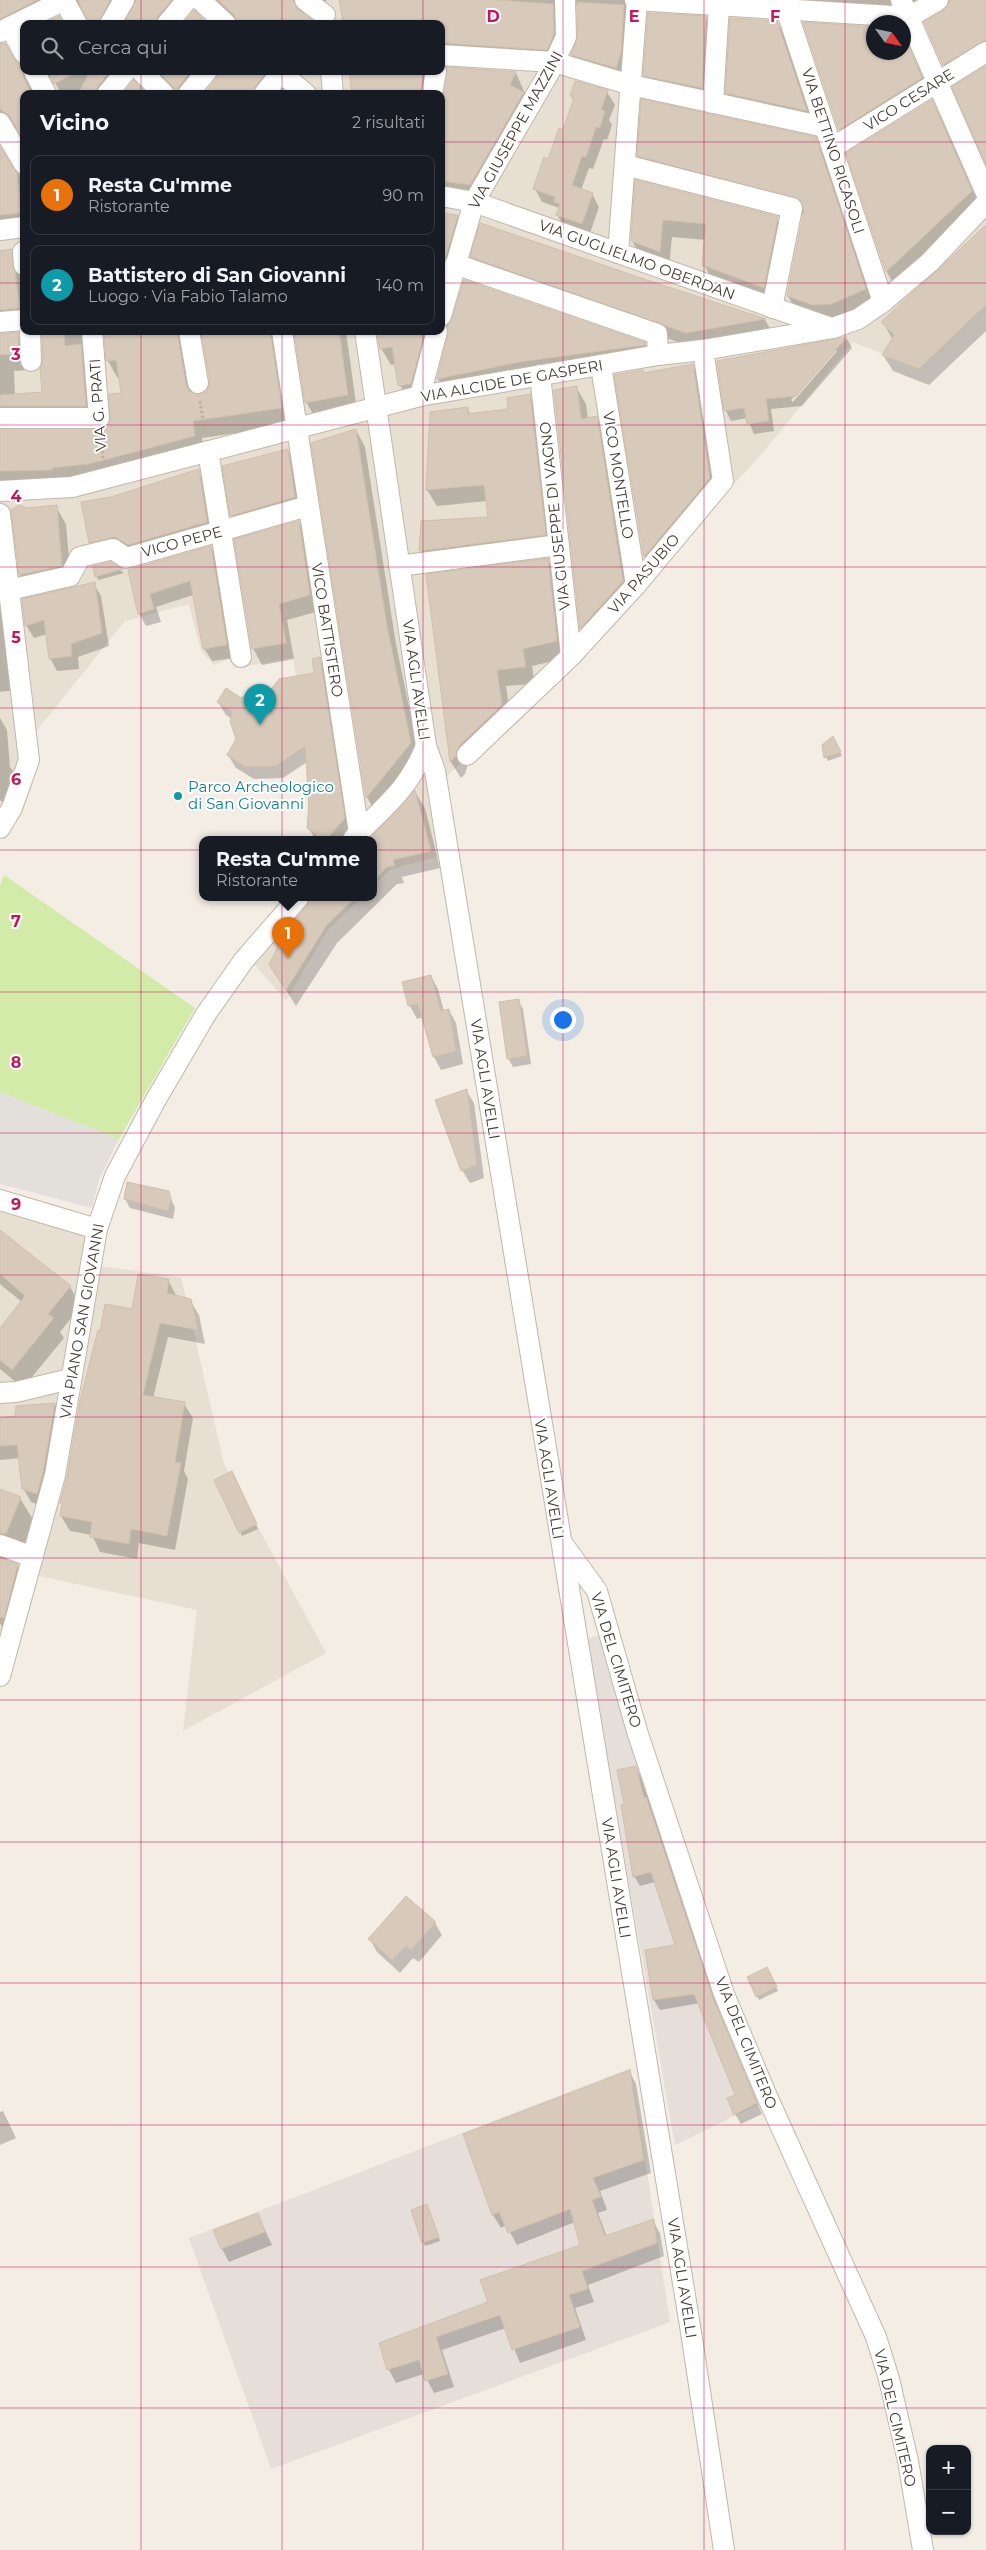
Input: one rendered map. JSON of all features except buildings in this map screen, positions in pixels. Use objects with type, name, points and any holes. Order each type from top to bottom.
[{"type":"street","points":[[25,20],[64,0],[75,20]]},
{"type":"street","points":[[112,20],[124,0]]},
{"type":"street","points":[[170,20],[187,0]]},
{"type":"street","points":[[200,0],[222,20]]},
{"type":"street","points":[[305,0],[324,13]]},
{"type":"street","name":"VIA GIUSEPPE MAZZINI","points":[[445,301],[474,202],[554,62],[566,37],[565,0]]},
{"type":"street","points":[[618,253],[636,0],[719,5],[784,4],[905,8],[938,0]]},
{"type":"street","name":"VIA BETTINO RICASOLI","points":[[784,4],[883,302]]},
{"type":"street","points":[[712,103],[719,5]]},
{"type":"street","points":[[905,8],[986,193]]},
{"type":"street","points":[[20,22],[5,30],[20,48]]},
{"type":"street","name":"VICO CESARE","points":[[832,148],[986,52]]},
{"type":"street","points":[[445,55],[554,62],[631,85],[825,127]]},
{"type":"street","points":[[36,75],[44,90]]},
{"type":"street","points":[[107,85],[121,75]]},
{"type":"street","points":[[144,75],[160,90]]},
{"type":"street","points":[[191,90],[204,75]]},
{"type":"street","points":[[267,90],[278,75]]},
{"type":"street","points":[[284,75],[301,90]]},
{"type":"street","points":[[331,75],[333,90]]},
{"type":"street","points":[[433,90],[435,75]]},
{"type":"street","points":[[0,123],[20,157]]},
{"type":"street","points":[[625,165],[792,208],[772,308]]},
{"type":"street","name":"VIA GUGLIELMO OBERDAN","points":[[445,197],[474,202],[833,328]]},
{"type":"street","name":"VIA ALCIDE DE GASPERI","points":[[0,491],[72,487],[420,396],[658,355],[703,350],[833,328],[858,320],[883,302],[930,262],[986,203]]},
{"type":"street","points":[[0,230],[20,227]]},
{"type":"street","points":[[455,264],[657,334],[658,355]]},
{"type":"street","points":[[0,322],[20,320]]},
{"type":"street","points":[[30,335],[31,361]]},
{"type":"street","name":"VIA G. PRATI","points":[[92,335],[99,418]]},
{"type":"street","points":[[190,335],[198,383]]},
{"type":"street","name":"VICO BATTISTERO","points":[[283,335],[356,836]]},
{"type":"street","name":"VIA AGLI AVELLI","points":[[366,335],[426,746],[435,771],[559,1540],[691,2332],[724,2550]]},
{"type":"street","points":[[420,396],[436,335]]},
{"type":"street","name":"VIA PASUBIO","points":[[467,755],[571,656],[636,585],[723,481],[703,350]]},
{"type":"street","name":"VICO MONTELLO","points":[[601,366],[636,585]]},
{"type":"street","name":"VIA GIUSEPPE DI VAGNO","points":[[540,375],[571,656]]},
{"type":"street","points":[[0,418],[99,418]]},
{"type":"street","points":[[208,451],[241,658]]},
{"type":"street","name":"VICO PEPE","points":[[9,590],[70,576],[80,557],[113,550],[126,558],[308,506]]},
{"type":"street","points":[[0,514],[29,760],[12,808],[0,828]]},
{"type":"street","points":[[399,566],[559,545]]},
{"type":"street","points":[[356,836],[395,799],[409,782],[426,746]]},
{"type":"street","name":"VIA PIANO SAN GIOVANNI","points":[[0,1676],[55,1475],[97,1229],[115,1176],[154,1103],[206,1014],[244,960],[296,901]]},
{"type":"street","points":[[0,1200],[97,1229]]},
{"type":"street","points":[[0,1394],[70,1379]]},
{"type":"street","name":"VIA DEL CIMITERO","points":[[559,1540],[597,1591],[637,1731],[724,1994],[766,2094],[876,2337],[889,2379],[908,2461],[923,2550]]},
{"type":"street","points":[[0,1545],[33,1557]]},
{"type":"path","points":[[198,383],[208,451]]},
{"type":"path","name":"VIA G. PRATI","points":[[99,418],[104,478]]},
{"type":"shaded area","points":[[0,0],[986,0],[986,306],[920,369],[853,342],[761,455],[587,641],[437,786],[448,854],[391,869],[377,882],[377,836],[314,836],[307,828],[309,804],[305,733],[293,658],[237,668],[229,659],[214,665],[201,651],[189,604],[125,621],[33,735],[0,830]]},
{"type":"shaded area","points":[[293,901],[358,901],[327,931],[286,1001],[245,954]]},
{"type":"shaded area","points":[[0,1092],[119,1139],[99,1179],[92,1208],[0,1184]]},
{"type":"shaded area","points":[[0,1196],[98,1226],[92,1265],[181,1277],[224,1464],[326,1653],[183,1731],[197,1610],[25,1573],[0,1660]]},
{"type":"shaded area","points":[[601,1635],[607,1667],[710,1983],[761,2103],[675,2145],[586,1639]]},
{"type":"shaded area","points":[[631,2068],[670,2322],[271,2469],[189,2238]]},
{"type":"green space","points":[[4,875],[195,1008],[119,1139],[0,1092],[0,885]]},
{"type":"place","name":"Battistero di San Giovanni","points":[[260,725]]},
{"type":"place","name":"Parco Archeologico di San Giovanni","points":[[178,796]]},
{"type":"place","name":"Resta Cu'mme","points":[[288,958]]}]
